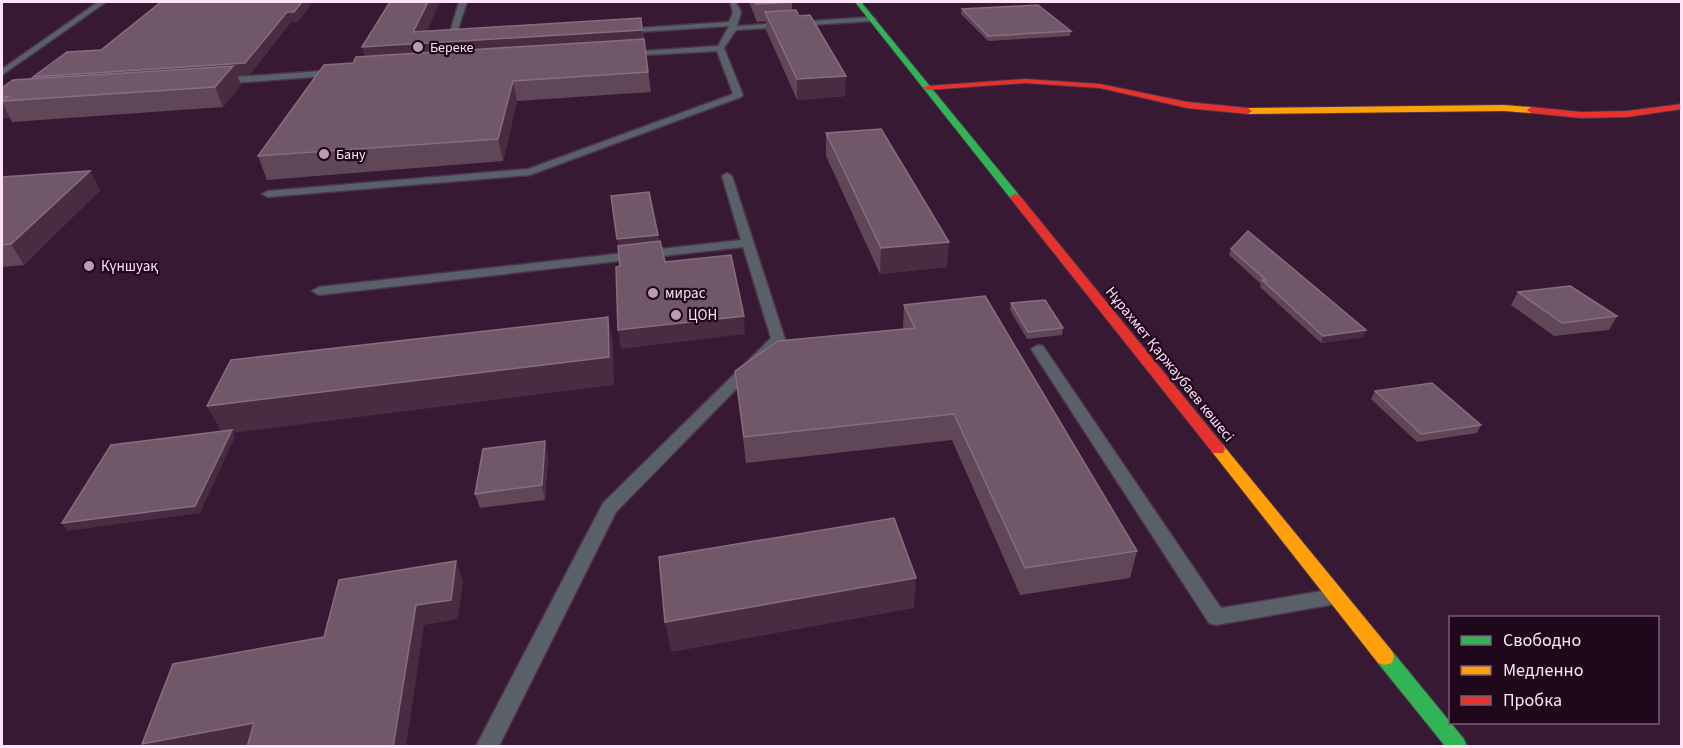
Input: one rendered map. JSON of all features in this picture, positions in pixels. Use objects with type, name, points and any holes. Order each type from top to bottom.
[{"type":"street","name":"Нұрахмет Қаржаубаев көшесі","points":[[858,2],[1457,747]]},
{"type":"street","points":[[927,88],[1025,81],[1100,86],[1187,105],[1254,112],[1504,108],[1581,115],[1627,114],[1682,106]]},
{"type":"lane","points":[[2,73],[102,2]]},
{"type":"lane","points":[[460,42],[449,43],[463,2]]},
{"type":"lane","points":[[720,48],[733,26],[737,12],[733,2]]},
{"type":"lane","points":[[614,32],[872,19]]},
{"type":"lane","points":[[612,55],[720,48]]},
{"type":"lane","points":[[268,194],[530,172],[738,95],[720,48]]},
{"type":"lane","points":[[205,82],[349,72]]},
{"type":"lane","points":[[487,747],[609,508],[778,339],[727,176]]},
{"type":"lane","points":[[319,291],[748,243]]},
{"type":"lane","points":[[1038,349],[1216,617],[1336,596]]},
{"type":"building","points":[[161,2],[302,2],[294,12],[287,12],[245,63],[33,77],[67,52],[101,50]]},
{"type":"building","points":[[390,2],[428,2],[413,32],[641,18],[642,30],[362,47]]},
{"type":"building","points":[[755,2],[792,2],[756,4]]},
{"type":"building","points":[[1038,5],[1071,31],[988,36],[962,9]]},
{"type":"building","points":[[796,10],[799,16],[810,15],[846,76],[797,79],[765,12]]},
{"type":"building","points":[[644,39],[648,72],[513,81],[498,139],[258,156],[324,65],[353,63],[356,57]]},
{"type":"building","points":[[233,66],[215,87],[2,101],[8,97],[2,97],[2,88],[13,80]]},
{"type":"building","points":[[881,129],[949,242],[881,248],[826,133]]},
{"type":"building","points":[[90,171],[11,244],[2,245],[2,177]]},
{"type":"building","points":[[649,192],[658,235],[617,239],[611,196]]},
{"type":"building","points":[[1248,231],[1366,330],[1323,336],[1231,249]]},
{"type":"building","name":"ЦОН","points":[[660,241],[665,262],[731,255],[744,316],[618,330],[616,267],[620,266],[618,246]]},
{"type":"building","points":[[1570,286],[1617,316],[1562,323],[1518,292]]},
{"type":"building","points":[[985,296],[1137,551],[1025,568],[954,414],[744,437],[735,371],[778,341],[915,328],[904,305]]},
{"type":"building","points":[[1045,300],[1063,328],[1028,332],[1011,303]]},
{"type":"building","points":[[608,317],[609,357],[207,406],[231,360]]},
{"type":"building","points":[[1432,383],[1481,425],[1421,434],[1375,391]]},
{"type":"building","points":[[232,430],[195,506],[62,523],[111,445]]},
{"type":"building","points":[[545,441],[542,485],[475,494],[483,449]]},
{"type":"building","points":[[894,518],[916,578],[665,622],[659,557]]},
{"type":"building","points":[[456,561],[451,600],[416,605],[393,747],[247,747],[254,723],[142,744],[173,664],[324,637],[339,580]]},
{"type":"traffic: fast","points":[[858,2],[1015,197]]},
{"type":"traffic: fast","points":[[1385,657],[1457,746]]},
{"type":"traffic: slow","points":[[1248,111],[1504,108],[1531,110]]},
{"type":"traffic: slow","points":[[1218,449],[1385,657]]},
{"type":"traffic: jam","points":[[927,88],[1025,81],[1100,86],[1187,105],[1248,111]]},
{"type":"traffic: jam","points":[[1531,110],[1581,115],[1627,114],[1682,106]]},
{"type":"traffic: jam","points":[[1015,197],[1218,449]]},
{"type":"place","name":"Береке","points":[[418,47]]},
{"type":"place","name":"Бану","points":[[324,154]]},
{"type":"place","name":"Күншуақ","points":[[89,266]]},
{"type":"place","name":"мирас","points":[[653,293]]},
{"type":"place","name":"ЦОН","points":[[676,315]]}]
